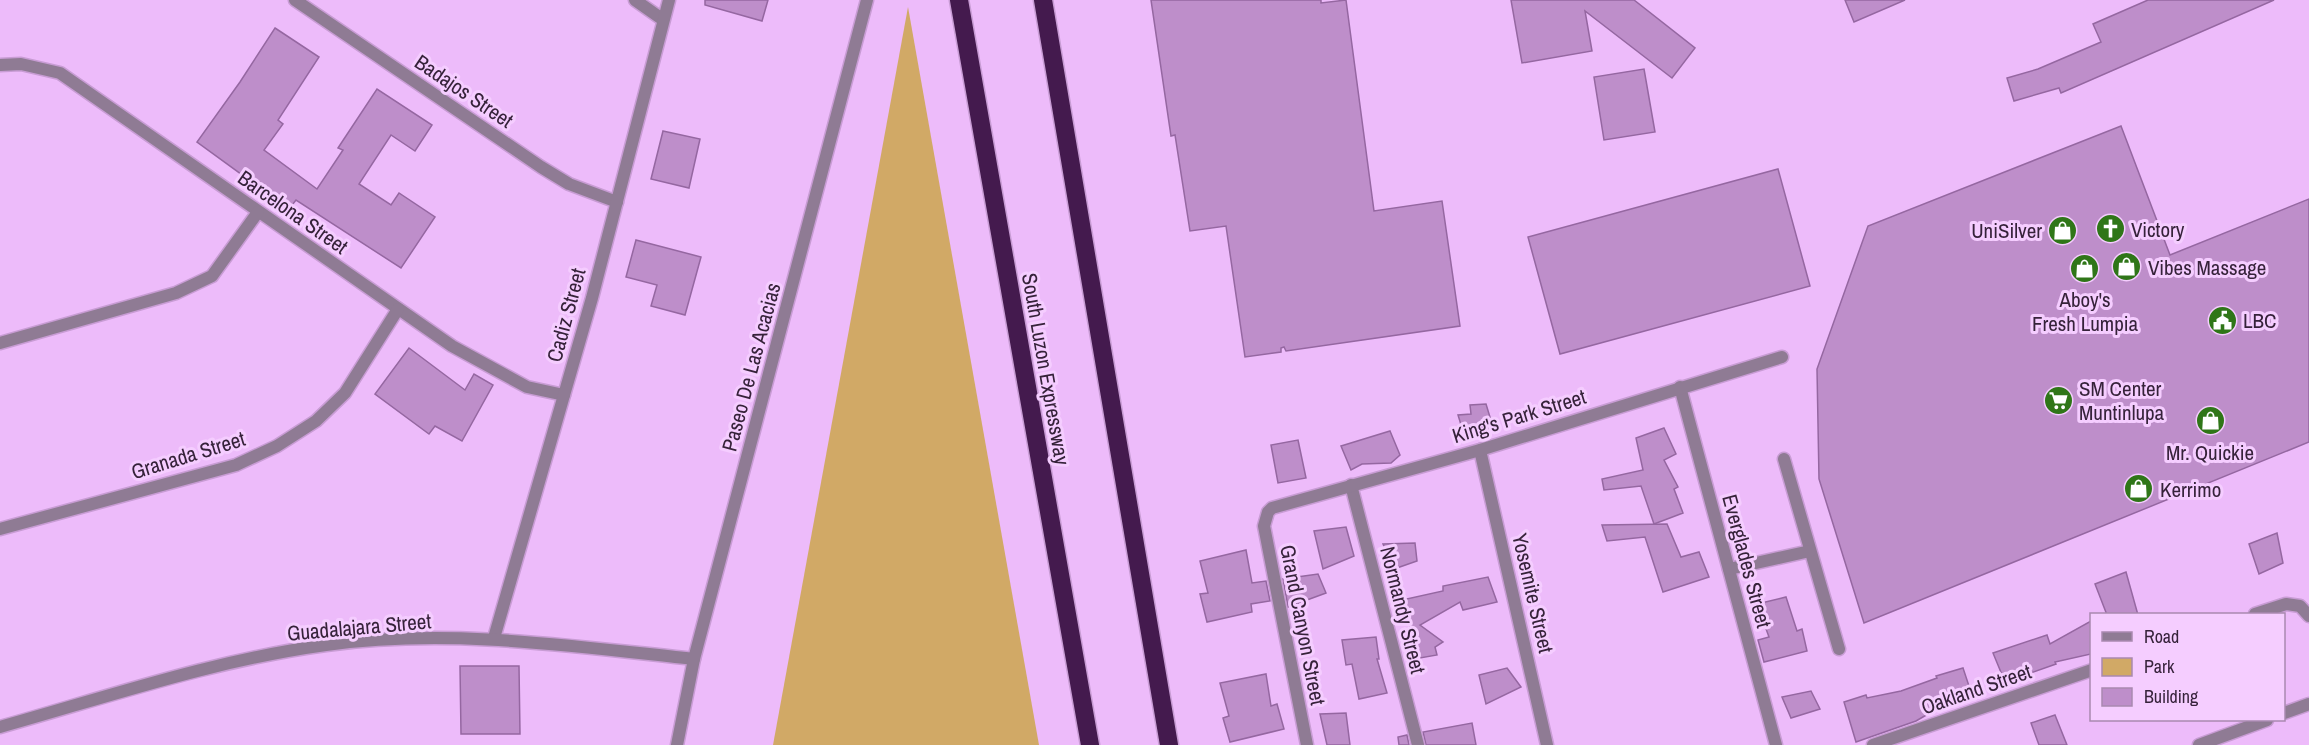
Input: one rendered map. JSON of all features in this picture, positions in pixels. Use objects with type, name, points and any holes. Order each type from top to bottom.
[{"type":"highway","name":"South Luzon Expressway","points":[[959,0],[1090,745]]},
{"type":"highway","points":[[1043,0],[1169,745]]},
{"type":"street","name":"Badajos Street","points":[[295,0],[541,167],[569,184],[617,202]]},
{"type":"street","points":[[634,0],[662,19]]},
{"type":"street","name":"Cadiz Street","points":[[494,638],[617,202],[662,19],[669,0]]},
{"type":"street","name":"Paseo De Las Acacias","points":[[677,745],[694,659],[867,0]]},
{"type":"street","name":"Barcelona Street","points":[[0,65],[21,64],[60,73],[398,309],[489,369],[527,387],[564,395]]},
{"type":"street","points":[[0,343],[176,293],[213,276],[258,212]]},
{"type":"street","name":"Granada Street","points":[[0,529],[236,465],[278,446],[316,421],[345,393],[398,309]]},
{"type":"street","name":"King's Park Street","points":[[1268,512],[1277,505],[1480,450],[1782,357]]},
{"type":"street","name":"Everglades Street","points":[[1680,387],[1776,745]]},
{"type":"street","name":"Yosemite Street","points":[[1480,450],[1548,745]]},
{"type":"street","points":[[1784,459],[1839,649]]},
{"type":"street","name":"Normandy Street","points":[[1351,485],[1418,745]]},
{"type":"street","name":"Grand Canyon Street","points":[[1268,512],[1264,526],[1307,745]]},
{"type":"street","points":[[1729,569],[1810,551]]},
{"type":"street","points":[[2261,613],[2286,604],[2300,606],[2309,616]]},
{"type":"street","name":"Guadalajara Street","points":[[0,728],[255,657],[328,645],[494,638],[694,659]]},
{"type":"street","name":"Oakland Street","points":[[1873,745],[2090,670]]},
{"type":"street","points":[[2285,712],[2309,704]]},
{"type":"street","points":[[2199,745],[2264,721]]},
{"type":"green space","points":[[908,7],[1039,745],[773,745]]},
{"type":"building","points":[[705,0],[768,0],[762,21],[705,5]]},
{"type":"building","points":[[1151,0],[1321,0],[1321,3],[1346,0],[1374,211],[1442,201],[1460,326],[1286,351],[1284,347],[1281,348],[1281,352],[1245,357],[1226,226],[1190,231],[1175,135],[1171,136]]},
{"type":"building","points":[[1511,0],[1634,0],[1695,48],[1672,78],[1585,11],[1592,51],[1522,63]]},
{"type":"building","points":[[1845,0],[1905,0],[1854,22]]},
{"type":"building","points":[[2148,0],[2274,0],[2061,93],[2059,88],[2014,101],[2007,78],[2038,69],[2101,42],[2093,24]]},
{"type":"building","points":[[275,28],[319,57],[278,120],[283,124],[264,150],[317,189],[343,150],[338,148],[377,89],[432,125],[415,151],[391,135],[359,184],[391,205],[399,193],[435,217],[401,268],[296,200],[289,209],[197,142]]},
{"type":"building","points":[[1644,69],[1655,132],[1604,140],[1594,77]]},
{"type":"building","name":"SM Center Muntinlupa","points":[[2121,126],[2170,255],[2309,199],[2309,442],[1864,623],[1819,479],[1817,369],[1868,226]]},
{"type":"building","points":[[663,131],[700,139],[689,188],[651,179]]},
{"type":"building","points":[[1778,169],[1810,286],[1560,354],[1528,237]]},
{"type":"building","points":[[636,240],[701,257],[685,315],[651,306],[657,285],[626,277]]},
{"type":"building","points":[[409,348],[465,390],[474,374],[493,385],[462,441],[435,426],[429,434],[375,394]]},
{"type":"building","points":[[1486,404],[1493,427],[1465,438],[1458,415],[1471,414],[1470,405]]},
{"type":"building","points":[[1664,428],[1676,454],[1664,460],[1678,487],[1674,489],[1683,513],[1654,524],[1641,486],[1604,490],[1602,479],[1643,470],[1636,438]]},
{"type":"building","points":[[1390,431],[1400,455],[1391,463],[1362,464],[1351,470],[1341,446]]},
{"type":"building","points":[[1298,440],[1306,478],[1278,483],[1271,445]]},
{"type":"building","points":[[1667,524],[1681,557],[1699,552],[1709,577],[1663,592],[1645,537],[1607,541],[1602,525]]},
{"type":"building","points":[[1346,527],[1354,556],[1323,569],[1314,531]]},
{"type":"building","points":[[2277,533],[2283,563],[2259,574],[2249,544]]},
{"type":"building","points":[[1415,543],[1417,561],[1394,569],[1383,544]]},
{"type":"building","points":[[1246,550],[1252,583],[1266,581],[1270,601],[1251,604],[1252,612],[1207,622],[1200,594],[1208,593],[1200,561]]},
{"type":"building","points":[[2126,572],[2137,613],[2106,613],[2095,584]]},
{"type":"building","points":[[1318,574],[1326,593],[1288,607],[1283,579]]},
{"type":"building","points":[[1488,577],[1497,602],[1463,610],[1460,602],[1420,625],[1443,642],[1435,647],[1437,655],[1420,658],[1402,600],[1443,591],[1443,586]]},
{"type":"building","points":[[1786,597],[1797,631],[1802,629],[1807,651],[1764,662],[1758,640],[1769,637],[1757,604]]},
{"type":"building","points":[[2090,622],[2090,654],[2055,662],[2056,664],[2005,682],[1993,653],[2047,635],[2050,644]]},
{"type":"building","points":[[1376,637],[1379,659],[1377,659],[1387,693],[1359,699],[1352,664],[1346,665],[1342,640]]},
{"type":"building","points":[[460,666],[519,666],[520,734],[461,734]]},
{"type":"building","points":[[1507,668],[1521,687],[1486,704],[1479,675]]},
{"type":"building","points":[[1963,668],[1972,695],[1948,707],[1947,703],[1916,721],[1856,742],[1844,702],[1866,695],[1867,698],[1901,691],[1937,678],[1936,676]]},
{"type":"building","points":[[1266,674],[1271,706],[1277,704],[1284,729],[1230,742],[1223,718],[1229,716],[1220,683]]},
{"type":"building","points":[[1811,691],[1820,709],[1791,718],[1782,697]]},
{"type":"building","points":[[1346,713],[1350,745],[1327,745],[1320,714]]},
{"type":"building","points":[[2055,715],[2067,745],[2039,745],[2031,723]]},
{"type":"building","points":[[1472,723],[1476,745],[1426,745],[1423,732]]},
{"type":"building","points":[[1407,735],[1409,745],[1399,745],[1398,737]]},
{"type":"place","name":"Victory","points":[[2110,229]]},
{"type":"place","name":"UniSilver","points":[[2063,230]]},
{"type":"place","name":"Vibes Massage","points":[[2127,267]]},
{"type":"place","name":"Aboy's Fresh Lumpia","points":[[2085,268]]},
{"type":"place","name":"LBC","points":[[2222,320]]},
{"type":"place","name":"SM Center Muntinlupa","points":[[2058,400]]},
{"type":"place","name":"Mr. Quickie","points":[[2210,421]]},
{"type":"place","name":"Kerrimo","points":[[2139,489]]}]
